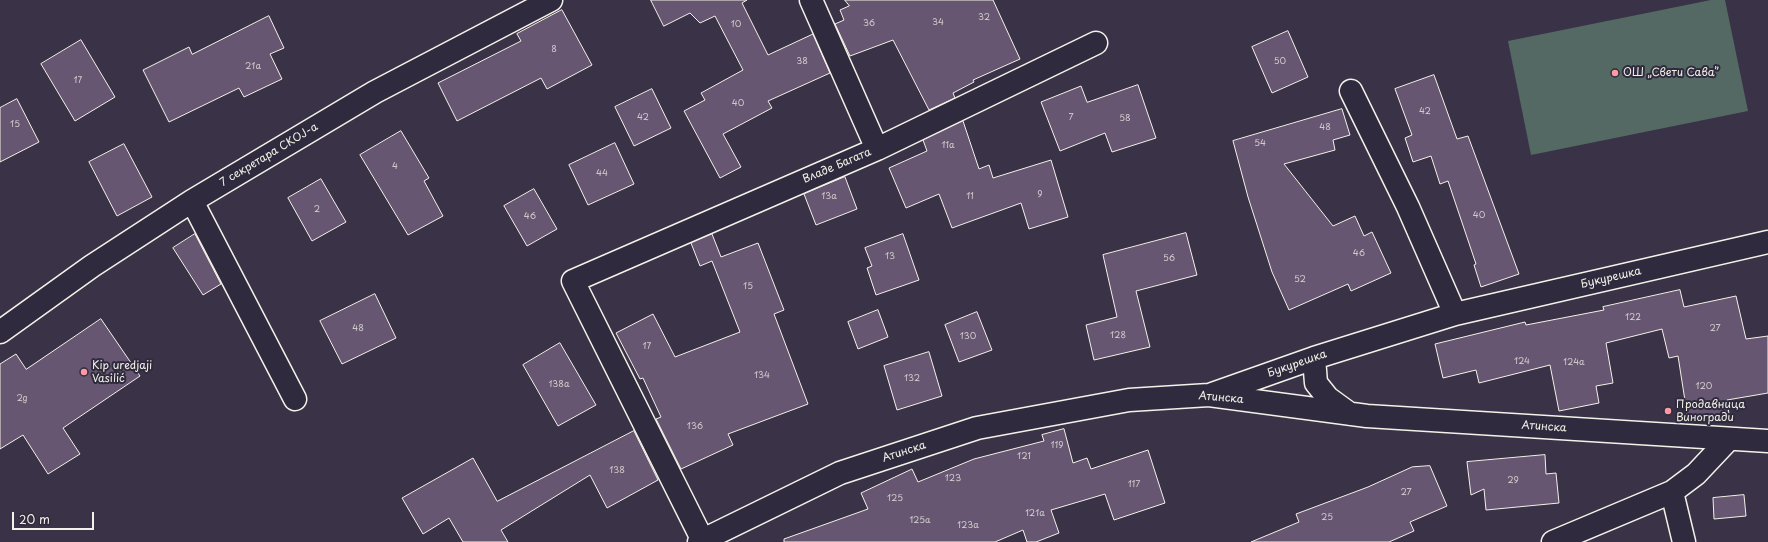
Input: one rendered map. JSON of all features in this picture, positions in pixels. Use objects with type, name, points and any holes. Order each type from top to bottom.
[{"type":"street","name":"7 секретара СКОЈ-а","points":[[0,332],[92,266],[192,200],[375,92],[551,0]]},
{"type":"street","points":[[811,0],[877,149]]},
{"type":"street","name":"Владе Багата","points":[[700,541],[573,280],[877,149],[1096,43]]},
{"type":"street","points":[[1351,91],[1408,208],[1455,314]]},
{"type":"street","points":[[192,200],[295,400]]},
{"type":"street","name":"Букурешка","points":[[1209,395],[1314,358],[1455,314],[1768,242]]},
{"type":"street","points":[[1314,358],[1316,383],[1328,398],[1351,414]]},
{"type":"street","name":"Атинска","points":[[700,541],[840,473],[977,428],[1129,400],[1209,395],[1351,414],[1768,441]]},
{"type":"street","points":[[1553,542],[1672,492],[1696,474],[1729,439]]},
{"type":"street","points":[[1672,492],[1684,542]]},
{"type":"green space","points":[[1711,0],[1725,0],[1748,111],[1531,155],[1508,41]]},
{"type":"building","points":[[651,0],[747,0],[742,3],[768,55],[813,34],[830,73],[768,101],[772,108],[723,134],[741,167],[720,178],[684,111],[705,100],[701,93],[743,70],[715,16],[700,23],[690,13],[664,26]]},
{"type":"building","points":[[845,0],[993,0],[1020,59],[973,80],[974,82],[953,93],[955,98],[929,110],[893,40],[850,56],[835,24],[844,20],[840,10],[849,6]]},
{"type":"building","points":[[562,10],[592,65],[547,89],[541,78],[457,121],[438,83],[521,41],[517,34]]},
{"type":"building","points":[[269,16],[284,48],[270,54],[282,79],[244,97],[239,88],[169,122],[143,70],[189,47],[192,54]]},
{"type":"building","points":[[1288,31],[1308,77],[1272,93],[1252,47]]},
{"type":"building","points":[[81,40],[115,97],[75,121],[41,64]]},
{"type":"building","points":[[1434,75],[1457,139],[1468,136],[1519,274],[1481,287],[1474,265],[1476,264],[1448,181],[1440,184],[1431,156],[1413,162],[1405,138],[1412,135],[1395,89]]},
{"type":"building","points":[[1138,85],[1156,138],[1112,152],[1105,133],[1060,151],[1041,102],[1081,86],[1087,102]]},
{"type":"building","points":[[652,89],[671,128],[634,146],[615,107]]},
{"type":"building","points":[[17,99],[39,142],[0,162],[0,108]]},
{"type":"building","points":[[1342,109],[1350,135],[1333,140],[1335,150],[1284,164],[1333,226],[1355,216],[1364,236],[1372,232],[1391,273],[1351,291],[1348,284],[1289,310],[1272,272],[1248,197],[1233,141]]},
{"type":"building","points":[[963,121],[979,169],[989,165],[993,178],[1051,160],[1068,217],[1029,229],[1021,203],[952,228],[939,194],[906,208],[889,168],[927,151],[923,140]]},
{"type":"building","points":[[401,131],[429,178],[424,181],[443,216],[408,235],[360,155]]},
{"type":"building","points":[[615,143],[634,184],[588,205],[569,165]]},
{"type":"building","points":[[124,144],[152,197],[117,216],[89,162]]},
{"type":"building","points":[[845,177],[857,209],[816,225],[804,194]]},
{"type":"building","points":[[321,179],[346,222],[312,241],[288,198]]},
{"type":"building","points":[[534,189],[557,229],[527,246],[504,206]]},
{"type":"building","points":[[1186,233],[1197,275],[1136,291],[1150,347],[1094,360],[1086,325],[1117,317],[1103,255]]},
{"type":"building","points":[[195,234],[221,284],[203,295],[173,248]]},
{"type":"building","points":[[712,234],[721,257],[758,243],[784,310],[774,314],[808,404],[728,434],[733,445],[681,469],[656,419],[661,417],[643,378],[640,379],[616,333],[653,314],[675,357],[740,332],[712,261],[700,266],[691,243]]},
{"type":"building","points":[[903,234],[919,280],[876,295],[867,268],[872,266],[865,248]]},
{"type":"building","points":[[1680,290],[1684,307],[1736,296],[1746,339],[1768,336],[1768,393],[1727,400],[1729,414],[1688,420],[1678,356],[1669,358],[1662,329],[1606,343],[1613,383],[1596,386],[1599,403],[1559,411],[1550,365],[1479,383],[1476,370],[1443,378],[1435,344],[1525,322],[1526,325],[1604,310],[1603,307]]},
{"type":"building","points":[[375,294],[396,338],[342,364],[320,321]]},
{"type":"building","points":[[878,310],[888,337],[858,349],[848,322]]},
{"type":"building","points":[[977,312],[992,350],[959,362],[945,325]]},
{"type":"building","points":[[101,319],[140,376],[63,428],[80,454],[48,474],[23,435],[0,449],[0,364],[16,354],[26,369]]},
{"type":"building","points":[[560,343],[596,405],[558,426],[523,365]]},
{"type":"building","points":[[929,352],[942,396],[897,410],[884,366]]},
{"type":"building","points":[[1064,429],[1073,463],[1087,458],[1091,469],[1148,450],[1165,503],[1114,520],[1105,494],[1051,510],[1059,533],[1036,542],[1027,542],[1023,530],[995,542],[784,542],[784,539],[868,509],[861,493],[912,469],[918,482],[974,459],[1044,441],[1042,435]]},
{"type":"building","points":[[634,431],[658,480],[607,508],[590,475],[501,530],[508,542],[463,542],[449,518],[423,534],[402,498],[473,458],[497,501]]},
{"type":"building","points":[[1545,455],[1546,474],[1556,473],[1559,503],[1486,510],[1484,489],[1471,495],[1467,462]]},
{"type":"building","points":[[1430,466],[1447,506],[1410,522],[1414,531],[1389,542],[1251,542],[1299,522],[1296,514],[1368,487],[1412,467]]},
{"type":"building","points":[[1744,495],[1746,516],[1714,519],[1713,498]]},
{"type":"place","name":"ОШ „Свети Сава”","points":[[1615,73]]},
{"type":"place","name":"Kip uredjaji Vasilić","points":[[84,372]]},
{"type":"place","name":"Продавница Виногради","points":[[1668,411]]}]
